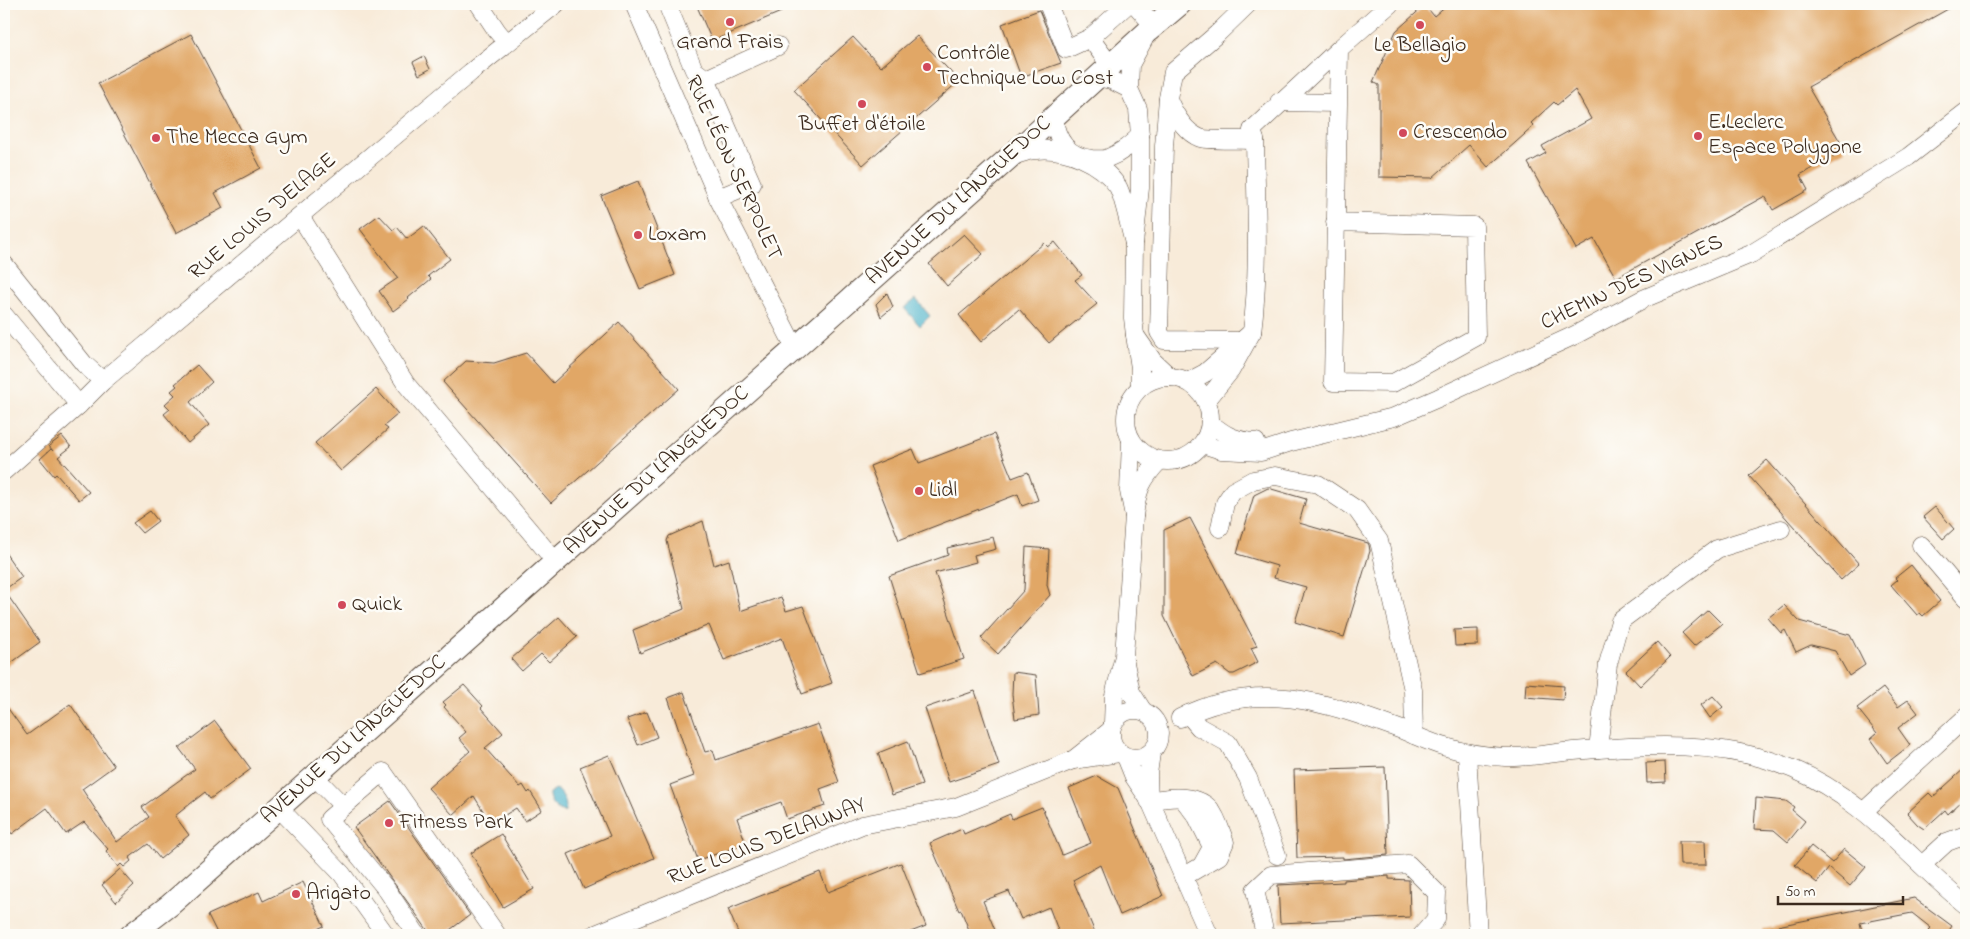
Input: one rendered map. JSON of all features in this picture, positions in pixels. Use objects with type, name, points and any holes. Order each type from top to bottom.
[{"type":"main road","name":"AVENUE DU LANGUEDOC","points":[[131,935],[170,905],[1180,4]]},
{"type":"street","name":"RUE LOUIS DELAGE","points":[[4,470],[79,405],[103,381],[556,4]]},
{"type":"street","name":"RUE LÉON SERPOLET","points":[[634,4],[718,198],[795,348]]},
{"type":"street","points":[[667,4],[694,70],[706,79],[752,184],[718,198]]},
{"type":"street","points":[[1048,4],[1066,49],[1090,38],[1128,4]]},
{"type":"street","points":[[1134,4],[1151,28],[1130,65],[1129,89],[1138,108],[1140,136],[1140,188],[1134,243],[1133,318],[1140,368],[1140,387]]},
{"type":"street","points":[[1246,337],[1164,340],[1159,332],[1164,146],[1168,98],[1173,72],[1211,40],[1248,4]]},
{"type":"street","points":[[1206,401],[1231,370],[1246,337],[1256,288],[1255,140],[1252,130],[1279,102],[1390,4]]},
{"type":"street","points":[[481,5],[507,43]]},
{"type":"street","points":[[1090,38],[1103,71],[1111,80],[1129,89]]},
{"type":"street","points":[[706,79],[778,46]]},
{"type":"street","points":[[1335,222],[1474,226],[1476,337],[1393,383],[1333,382],[1335,222],[1338,49]]},
{"type":"street","points":[[1168,98],[1174,112],[1200,138],[1255,140]]},
{"type":"street","points":[[1279,102],[1337,103]]},
{"type":"street","name":"CHEMIN DES VIGNES","points":[[1202,444],[1221,450],[1261,452],[1291,442],[1394,417],[1575,335],[1643,299],[1751,254],[1908,157],[1966,112]]},
{"type":"street","points":[[1052,117],[1055,132],[1064,146],[1080,158],[1106,159],[1126,149],[1140,136]]},
{"type":"street","points":[[1010,157],[1036,150],[1058,150],[1080,158],[1103,170],[1118,188],[1134,243]]},
{"type":"street","points":[[300,216],[406,384],[555,561]]},
{"type":"street","points":[[4,264],[84,364],[103,381]]},
{"type":"street","points":[[4,315],[79,405]]},
{"type":"street","points":[[1135,335],[1153,361],[1170,377]]},
{"type":"street","points":[[1188,382],[1205,373],[1246,337]]},
{"type":"street","points":[[1161,377],[1178,377],[1188,382],[1193,384],[1206,401],[1210,412],[1210,423],[1202,444],[1190,456],[1174,462],[1158,461],[1142,454],[1131,441],[1125,426],[1126,409],[1133,394],[1145,382],[1161,377]]},
{"type":"street","name":"CHEMIN DES VIGNES","points":[[1210,423],[1226,436],[1243,442],[1291,442]]},
{"type":"street","points":[[1131,441],[1129,492],[1134,516]]},
{"type":"street","points":[[1158,461],[1145,476],[1137,493],[1124,656],[1114,696],[1112,744],[1123,755],[1134,777],[1150,801],[1209,935]]},
{"type":"street","points":[[1220,528],[1224,503],[1233,491],[1253,480],[1275,476],[1318,484],[1357,510],[1379,541],[1413,690],[1414,734]]},
{"type":"street","points":[[1598,749],[1608,664],[1620,621],[1717,549],[1781,529]]},
{"type":"street","points":[[1921,545],[1966,598]]},
{"type":"street","points":[[1124,656],[1131,692],[1146,713],[1155,720],[1158,728],[1148,774],[1150,801]]},
{"type":"street","points":[[1123,755],[1138,758],[1154,748],[1184,716],[1221,701],[1251,696],[1292,698],[1339,708],[1445,747],[1467,753],[1507,757],[1598,749],[1700,746],[1745,752],[1792,768],[1829,786],[1864,811],[1966,905]]},
{"type":"street","points":[[1112,726],[1122,713],[1129,710],[1184,716],[1228,742],[1248,778],[1277,855]]},
{"type":"street","points":[[1864,811],[1966,717]]},
{"type":"street","name":"RUE LOUIS DELAUNAY","points":[[1073,760],[1112,726]]},
{"type":"street","points":[[1467,753],[1478,935]]},
{"type":"street","name":"RUE LOUIS DELAUNAY","points":[[593,935],[862,825],[956,807],[1073,760],[1123,755]]},
{"type":"street","points":[[417,935],[387,890],[328,819],[383,772],[497,935]]},
{"type":"street","points":[[314,776],[343,806]]},
{"type":"street","points":[[1150,801],[1166,798],[1183,799],[1197,816],[1212,847],[1200,867],[1183,877]]},
{"type":"street","points":[[278,807],[342,874],[386,935]]},
{"type":"street","points":[[1922,865],[1947,842],[1966,835]]},
{"type":"street","points":[[1265,935],[1255,890],[1272,876],[1408,864],[1437,894],[1436,919],[1422,935]]},
{"type":"water","points":[[916,299],[930,316],[920,326],[904,308]]},
{"type":"water","points":[[556,789],[564,799],[565,812],[556,808],[551,802],[549,793]]},
{"type":"building","name":"Grand Frais","points":[[696,4],[800,4],[712,41]]},
{"type":"building","name":"E.Leclerc Espace Polygone","points":[[1448,4],[1957,4],[1808,87],[1845,150],[1800,175],[1808,190],[1773,210],[1765,196],[1616,278],[1594,239],[1576,249],[1528,163],[1546,153],[1542,146],[1591,119],[1575,90],[1557,105],[1554,102],[1531,123],[1534,126],[1488,167],[1469,145],[1432,178],[1379,177],[1379,85],[1373,82],[1396,31],[1425,5],[1434,16]]},
{"type":"building","points":[[1039,10],[1061,63],[1021,77],[1002,24]]},
{"type":"building","points":[[191,34],[261,168],[215,193],[223,208],[176,233],[98,83]]},
{"type":"building","name":"Buffet d'étoile","points":[[917,36],[959,81],[863,165],[794,90],[853,37],[881,67]]},
{"type":"building","points":[[424,56],[430,69],[419,75],[413,62]]},
{"type":"building","name":"Loxam","points":[[638,181],[675,275],[640,289],[601,196]]},
{"type":"building","points":[[379,215],[393,230],[397,227],[407,239],[424,226],[450,259],[428,276],[431,279],[393,311],[379,291],[398,278],[360,229]]},
{"type":"building","points":[[964,234],[983,254],[947,286],[929,264]]},
{"type":"building","points":[[1055,242],[1082,275],[1075,280],[1097,304],[1049,343],[1019,309],[981,342],[959,315],[1044,243],[1048,247]]},
{"type":"building","points":[[887,293],[893,307],[881,317],[876,304]]},
{"type":"building","points":[[619,322],[679,389],[551,503],[443,382],[466,361],[494,363],[526,353],[553,383]]},
{"type":"building","points":[[197,365],[212,382],[190,402],[209,425],[188,443],[164,414],[170,409],[165,404],[175,395],[171,391],[177,386],[175,384]]},
{"type":"building","points":[[376,389],[398,414],[384,426],[388,429],[341,471],[315,443]]},
{"type":"building","points":[[994,434],[1012,478],[1028,472],[1038,500],[1022,506],[1018,494],[899,540],[870,466],[913,449],[919,463]]},
{"type":"building","points":[[62,436],[71,447],[58,457],[89,492],[79,500],[56,474],[54,476],[40,459],[51,449],[53,451],[49,446]]},
{"type":"building","points":[[1767,460],[1859,564],[1841,580],[1749,476]]},
{"type":"building","points":[[1268,488],[1306,499],[1299,523],[1368,543],[1370,551],[1344,637],[1295,622],[1306,587],[1274,578],[1277,566],[1237,554],[1254,495]]},
{"type":"building","points":[[1935,507],[1954,529],[1943,539],[1923,517]]},
{"type":"building","points":[[150,511],[158,521],[142,533],[133,523]]},
{"type":"building","points":[[1190,518],[1257,646],[1251,648],[1258,662],[1234,674],[1230,674],[1217,664],[1193,676],[1164,616],[1164,530]]},
{"type":"building","points":[[703,521],[714,565],[729,560],[740,611],[781,597],[786,611],[803,606],[832,683],[802,694],[782,638],[724,660],[709,625],[640,653],[633,630],[684,609],[667,541],[669,536]]},
{"type":"building","points":[[993,537],[996,549],[974,555],[976,562],[935,573],[964,659],[920,673],[889,576],[948,555],[947,548]]},
{"type":"building","points":[[1026,547],[1049,549],[1047,585],[1050,595],[998,654],[981,638],[1024,590]]},
{"type":"building","points":[[4,551],[22,577],[4,590]]},
{"type":"building","points":[[1911,565],[1940,601],[1923,616],[1920,613],[1917,615],[1891,585],[1897,580],[1895,578]]},
{"type":"building","points":[[4,590],[40,642],[4,668]]},
{"type":"building","points":[[1784,605],[1799,621],[1850,635],[1865,665],[1849,676],[1835,651],[1811,645],[1796,652],[1785,630],[1781,633],[1768,618]]},
{"type":"building","points":[[1708,610],[1722,624],[1694,646],[1682,633]]},
{"type":"building","points":[[559,617],[577,637],[549,662],[541,654],[522,671],[511,659]]},
{"type":"building","points":[[1478,629],[1478,645],[1455,646],[1454,630]]},
{"type":"building","points":[[1657,642],[1670,657],[1640,686],[1626,671]]},
{"type":"building","points":[[1013,672],[1036,675],[1039,715],[1015,719],[1012,694]]},
{"type":"building","points":[[1526,683],[1564,686],[1563,700],[1525,697]]},
{"type":"building","points":[[464,685],[483,706],[481,708],[503,733],[485,748],[520,787],[523,785],[528,793],[530,791],[542,810],[525,821],[516,808],[491,824],[474,796],[453,815],[428,788],[470,751],[459,738],[466,732],[444,707],[446,705],[443,702]]},
{"type":"building","points":[[1883,688],[1898,707],[1908,700],[1918,713],[1898,728],[1910,745],[1887,763],[1870,739],[1877,733],[1857,708]]},
{"type":"building","points":[[975,691],[999,765],[949,782],[925,708]]},
{"type":"building","points":[[684,692],[705,752],[713,750],[716,760],[818,724],[839,782],[820,789],[825,806],[787,819],[781,802],[737,818],[746,844],[698,860],[670,785],[694,776],[668,698]]},
{"type":"building","points":[[1713,696],[1723,707],[1710,718],[1701,705]]},
{"type":"building","points":[[4,703],[27,735],[70,704],[114,766],[82,789],[117,842],[149,817],[142,807],[195,769],[179,748],[215,721],[251,769],[210,799],[205,792],[175,816],[189,835],[160,859],[148,844],[129,858],[131,861],[124,867],[121,864],[118,867],[106,851],[108,849],[84,822],[66,834],[47,808],[12,834],[4,822]]},
{"type":"building","points":[[647,712],[657,737],[638,745],[627,719]]},
{"type":"building","points":[[908,741],[922,785],[892,795],[878,753]]},
{"type":"building","points":[[609,755],[654,858],[584,889],[568,854],[610,836],[580,767]]},
{"type":"building","points":[[1665,762],[1666,782],[1647,783],[1646,763]]},
{"type":"building","points":[[1385,767],[1388,855],[1343,859],[1343,857],[1297,858],[1294,770]]},
{"type":"building","points":[[1966,767],[1966,797],[1948,814],[1945,810],[1924,829],[1918,825],[1907,813],[1929,793],[1933,797]]},
{"type":"building","points":[[1097,776],[1118,788],[1163,896],[1120,915],[1100,865],[1073,880],[1096,935],[1060,935],[1049,907],[1021,919],[1009,891],[983,901],[997,935],[971,935],[930,843],[962,829],[964,834],[1010,814],[1012,819],[1042,807],[1062,855],[1091,843],[1069,788]]},
{"type":"building","points":[[1756,798],[1786,801],[1794,807],[1792,810],[1805,821],[1788,842],[1774,830],[1754,829]]},
{"type":"building","points":[[390,801],[470,915],[443,935],[431,935],[354,827]]},
{"type":"building","points":[[501,834],[534,889],[503,907],[471,853]]},
{"type":"building","points":[[1679,841],[1705,841],[1706,865],[1680,865]]},
{"type":"building","points":[[1811,846],[1832,863],[1844,849],[1866,867],[1850,886],[1829,868],[1817,883],[1795,865]]},
{"type":"building","points":[[901,863],[926,926],[903,935],[739,935],[728,909],[820,872],[828,892]]},
{"type":"building","points":[[120,869],[134,885],[116,902],[102,885]]},
{"type":"building","points":[[1389,876],[1389,879],[1409,880],[1410,917],[1280,923],[1278,885],[1344,882],[1344,880]]},
{"type":"building","points":[[303,882],[324,926],[304,935],[218,935],[208,915],[259,892],[263,901]]},
{"type":"building","points":[[1914,898],[1952,926],[1946,935],[1937,935],[1929,930],[1931,928],[1912,913],[1860,923],[1863,935],[1764,935],[1763,929]]},
{"type":"place","name":"Grand Frais","points":[[730,22]]},
{"type":"place","name":"Le Bellagio","points":[[1420,25]]},
{"type":"place","name":"Contrôle Technique Low Cost","points":[[927,67]]},
{"type":"place","name":"Buffet d'étoile","points":[[862,104]]},
{"type":"place","name":"Crescendo","points":[[1403,133]]},
{"type":"place","name":"E.Leclerc Espace Polygone","points":[[1698,136]]},
{"type":"place","name":"The Mecca Gym","points":[[156,138]]},
{"type":"place","name":"Loxam","points":[[638,235]]},
{"type":"place","name":"Lidl","points":[[919,491]]},
{"type":"place","name":"Quick","points":[[342,605]]},
{"type":"place","name":"Fitness Park","points":[[389,823]]},
{"type":"place","name":"Arigato","points":[[296,894]]}]
